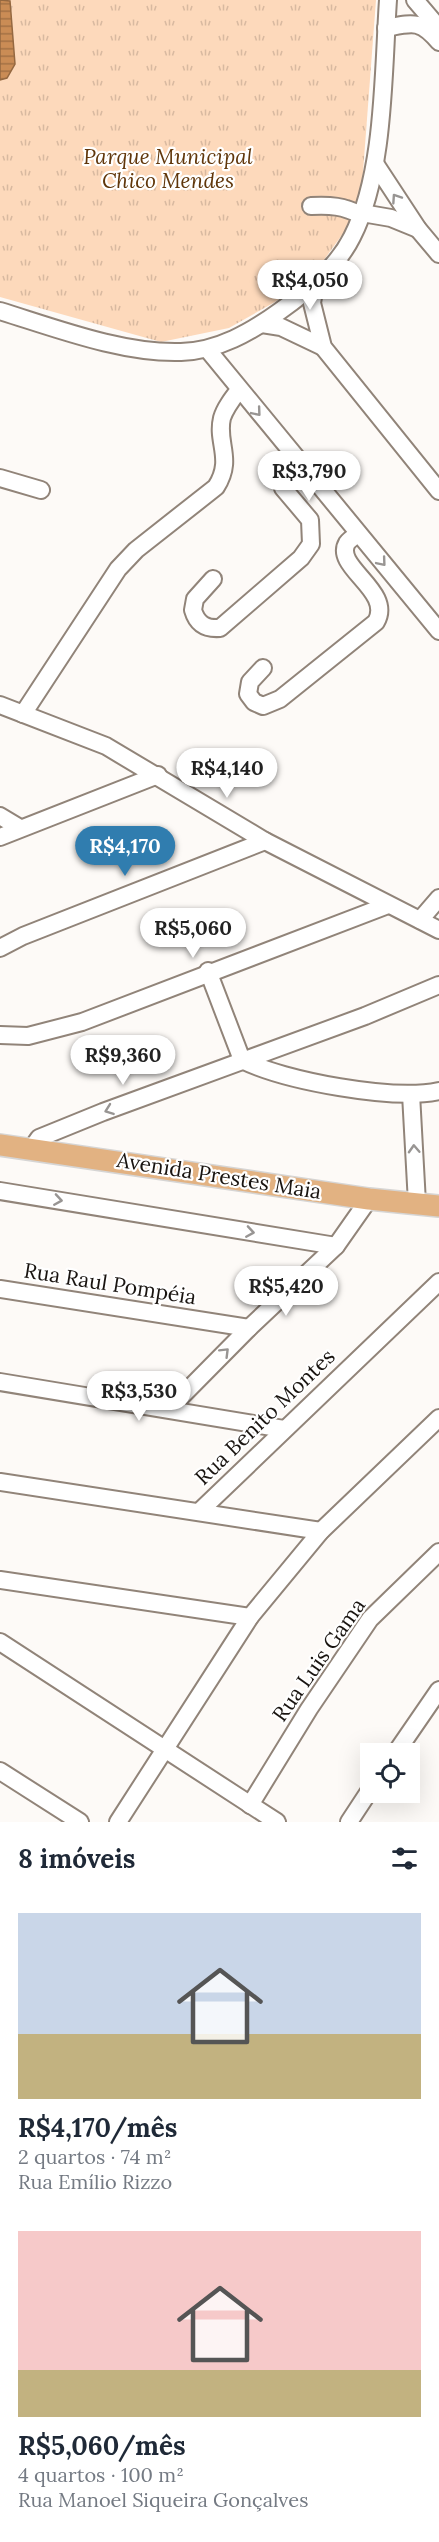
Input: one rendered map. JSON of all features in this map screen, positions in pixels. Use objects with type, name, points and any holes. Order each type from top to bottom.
[{"type":"main road","name":"Avenida Prestes Maia","points":[[0,1145],[369,1199],[439,1206]]},
{"type":"main road","points":[[417,1203],[439,1195]]},
{"type":"street","points":[[0,311],[116,344],[156,351],[208,350],[262,324],[315,285],[352,237],[362,214],[376,165],[388,0]]},
{"type":"street","points":[[416,0],[439,28]]},
{"type":"street","points":[[386,28],[414,23],[423,25],[439,42]]},
{"type":"street","points":[[376,165],[418,229],[439,254]]},
{"type":"street","points":[[311,206],[344,206],[362,214],[391,218],[418,229]]},
{"type":"street","points":[[315,285],[312,303],[323,347],[439,491]]},
{"type":"street","points":[[262,324],[281,327],[323,347]]},
{"type":"street","points":[[208,350],[439,631]]},
{"type":"street","points":[[23,714],[117,569],[136,550],[216,487],[223,475],[225,452],[221,420],[239,390]]},
{"type":"street","points":[[213,579],[195,599],[193,610],[201,624],[209,628],[220,628],[301,558],[312,544],[310,520],[283,489],[281,482],[282,474],[296,459]]},
{"type":"street","points":[[0,478],[41,489]]},
{"type":"street","points":[[263,668],[250,682],[248,694],[254,702],[263,706],[280,699],[376,622],[381,614],[380,603],[348,560],[345,550],[347,543],[358,534]]},
{"type":"street","points":[[0,705],[106,746],[159,775],[265,841],[439,930]]},
{"type":"street","points":[[0,837],[159,775]]},
{"type":"street","points":[[0,816],[20,828]]},
{"type":"street","points":[[0,948],[23,936],[265,841]]},
{"type":"street","points":[[420,920],[439,898]]},
{"type":"street","points":[[0,1035],[28,1036],[81,1022],[208,971],[388,905]]},
{"type":"street","points":[[208,971],[242,1060],[288,1077],[411,1094],[439,1091]]},
{"type":"street","points":[[32,1149],[39,1138],[61,1129],[242,1060],[365,1017],[439,985]]},
{"type":"street","points":[[411,1094],[417,1203]]},
{"type":"street","points":[[0,1191],[336,1246]]},
{"type":"street","points":[[169,1409],[249,1328],[336,1246],[369,1199]]},
{"type":"street","name":"Rua Benito Montes","points":[[201,1510],[439,1282]]},
{"type":"street","name":"Rua Raul Pompéia","points":[[0,1289],[249,1328]]},
{"type":"street","points":[[0,1382],[284,1429]]},
{"type":"street","points":[[118,1822],[250,1617],[321,1531],[439,1418]]},
{"type":"street","points":[[0,1482],[201,1510],[321,1531]]},
{"type":"street","name":"Rua Luis Gama","points":[[250,1805],[309,1709],[370,1619],[439,1552]]},
{"type":"street","points":[[0,1580],[250,1617]]},
{"type":"street","points":[[0,1642],[277,1822]]},
{"type":"street","points":[[402,1743],[439,1690]]},
{"type":"street","points":[[0,1771],[60,1817],[80,1822]]},
{"type":"street","points":[[350,1822],[362,1803]]},
{"type":"green space","name":"Parque Municipal Chico Mendes","points":[[0,0],[376,0],[362,185],[347,228],[316,271],[275,302],[229,328],[161,342],[0,297]]},
{"type":"shaded area","points":[[0,0],[10,1],[15,64],[7,78],[0,80]]}]
